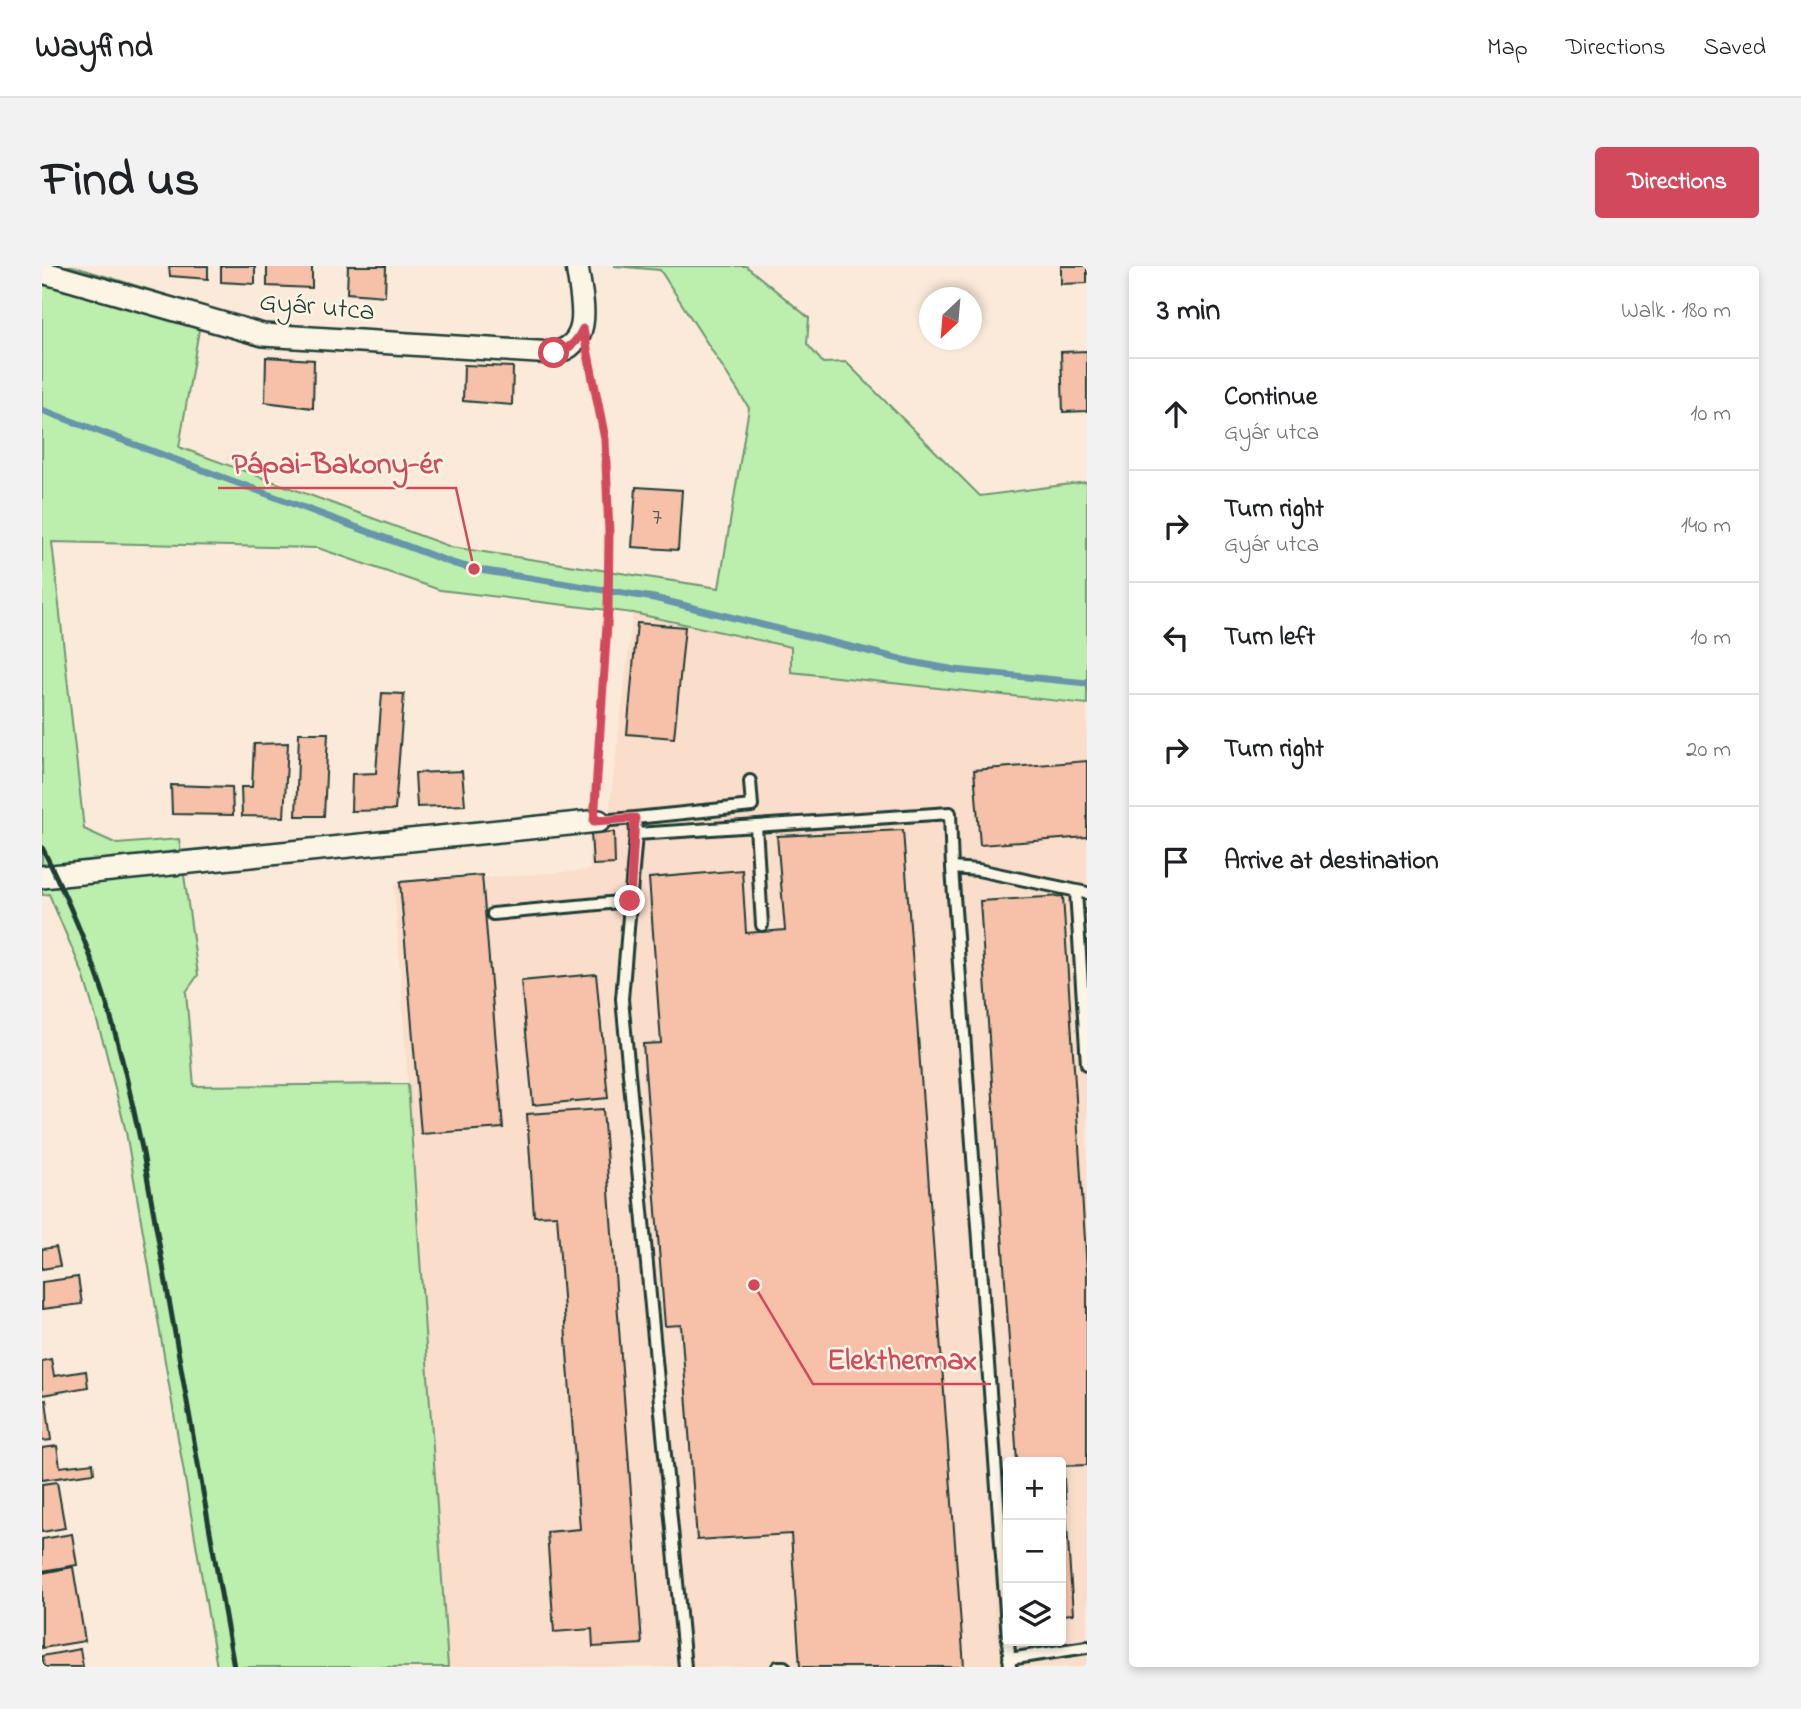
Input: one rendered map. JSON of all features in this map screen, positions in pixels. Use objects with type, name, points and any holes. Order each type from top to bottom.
[{"type":"street","points":[[577,266],[583,329]]},
{"type":"street","name":"Gyár utca","points":[[42,272],[263,335],[554,353],[566,350],[577,341],[583,329]]},
{"type":"street","points":[[42,877],[596,821]]},
{"type":"lane","points":[[596,821],[752,806],[750,781]]},
{"type":"lane","points":[[635,834],[950,813],[1009,1663],[1087,1647]]},
{"type":"lane","points":[[635,818],[622,999],[685,1667]]},
{"type":"lane","points":[[756,825],[762,925]]},
{"type":"lane","points":[[952,868],[978,870],[1081,892],[1087,1064]]},
{"type":"lane","points":[[493,914],[630,901]]},
{"type":"lane","points":[[778,1667],[784,1667]]},
{"type":"path","points":[[583,329],[605,439],[609,582],[596,821]]},
{"type":"shaded area","points":[[633,613],[792,647],[791,672],[1087,704],[1087,1667],[448,1667],[394,885],[590,870],[589,831],[607,830]]},
{"type":"green space","points":[[42,266],[72,266],[203,306],[179,447],[451,547],[719,588],[749,408],[660,270],[614,266],[746,266],[809,318],[807,344],[823,363],[846,362],[980,496],[1087,482],[1087,704],[791,672],[791,647],[633,613],[440,590],[318,548],[52,542],[84,829],[117,844],[179,839],[198,975],[186,992],[194,1086],[408,1084],[448,1667],[217,1667],[126,1132],[83,974],[49,894],[42,895]]},
{"type":"building","points":[[169,266],[208,266],[208,279],[170,276]]},
{"type":"building","points":[[221,266],[255,266],[255,284],[221,282]]},
{"type":"building","points":[[267,266],[312,266],[312,288],[267,286]]},
{"type":"building","points":[[348,266],[386,266],[385,296],[347,293]]},
{"type":"building","points":[[1061,266],[1087,266],[1087,283],[1061,284]]},
{"type":"building","points":[[1087,351],[1087,411],[1063,412],[1061,352]]},
{"type":"building","points":[[266,357],[314,360],[313,408],[265,402]]},
{"type":"building","points":[[464,365],[513,367],[512,405],[463,401]]},
{"type":"building","points":[[636,487],[682,490],[678,550],[632,547]]},
{"type":"building","points":[[637,623],[685,627],[674,738],[627,734]]},
{"type":"building","points":[[382,693],[404,694],[395,810],[351,811],[352,774],[376,773]]},
{"type":"building","points":[[299,733],[328,733],[324,816],[296,816]]},
{"type":"building","points":[[288,743],[284,817],[242,816],[241,787],[252,787],[254,744]]},
{"type":"building","points":[[1087,761],[1087,837],[980,845],[974,770]]},
{"type":"building","points":[[462,771],[465,805],[417,807],[415,773]]},
{"type":"building","points":[[171,785],[232,787],[233,815],[172,814]]},
{"type":"building","points":[[903,830],[964,1667],[800,1667],[791,1534],[697,1540],[681,1325],[665,1326],[643,1044],[661,1043],[649,878],[742,870],[746,933],[785,930],[777,836]]},
{"type":"building","points":[[614,832],[615,864],[593,865],[591,833]]},
{"type":"building","points":[[482,875],[503,1128],[421,1134],[400,882]]},
{"type":"building","points":[[1063,896],[1087,1271],[1087,1465],[1066,1466],[1066,1457],[1017,1457],[980,901]]},
{"type":"building","points":[[596,974],[608,1098],[533,1105],[521,981]]},
{"type":"building","points":[[603,1109],[642,1644],[593,1647],[592,1629],[554,1632],[547,1532],[580,1529],[557,1215],[534,1216],[527,1114]]},
{"type":"building","points":[[56,1247],[60,1266],[42,1269],[42,1249]]},
{"type":"building","points":[[78,1277],[82,1304],[42,1309],[42,1282]]},
{"type":"building","points":[[51,1359],[54,1376],[86,1371],[88,1387],[42,1395],[42,1361]]},
{"type":"building","points":[[46,1400],[51,1440],[42,1441],[42,1401]]},
{"type":"building","points":[[57,1446],[60,1467],[93,1463],[94,1473],[42,1480],[42,1448]]},
{"type":"building","points":[[57,1482],[65,1528],[42,1532],[42,1484]]},
{"type":"building","points":[[1066,1510],[1073,1614],[1066,1615]]},
{"type":"building","points":[[72,1534],[77,1565],[42,1571],[42,1539]]},
{"type":"building","points":[[73,1567],[85,1641],[42,1648],[42,1573]]},
{"type":"building","points":[[80,1649],[83,1667],[44,1667],[42,1656]]},
{"type":"waterway","points":[[42,410],[474,569],[654,598],[912,662],[955,670],[1087,683]]},
{"type":"railway","points":[[42,847],[95,968],[129,1090],[143,1153],[234,1667]]},
{"type":"place","name":"Pápai-Bakony-ér","points":[[474,569]]},
{"type":"place","name":"Elekthermax","points":[[754,1285]]},
{"type":"route","points":[[554,353],[566,350],[577,341],[583,329],[605,439],[609,582],[594,821],[635,818],[630,901]]}]
